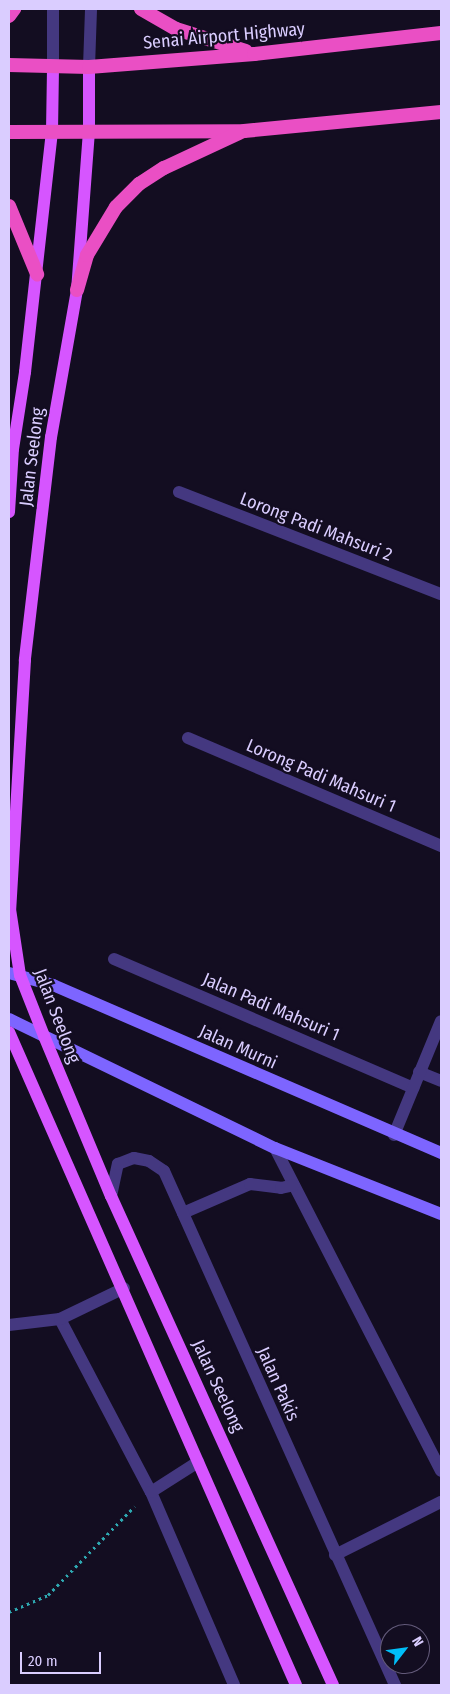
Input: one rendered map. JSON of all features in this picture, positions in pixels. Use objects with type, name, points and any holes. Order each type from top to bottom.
[{"type":"highway","points":[[9,16],[14,9]]},
{"type":"highway","points":[[141,9],[176,29],[254,54]]},
{"type":"highway","name":"Senai Airport Highway","points":[[9,65],[89,67],[254,54],[441,32]]},
{"type":"highway","points":[[9,132],[244,131],[441,112]]},
{"type":"highway","points":[[77,290],[87,255],[102,229],[116,206],[139,184],[164,168],[244,131]]},
{"type":"highway","points":[[9,206],[37,274]]},
{"type":"main road","name":"Jalan Seelong","points":[[9,512],[13,449],[37,274],[52,132],[53,67]]},
{"type":"main road","name":"Jalan Seelong","points":[[89,67],[88,131],[77,290],[51,437],[25,660],[10,910],[14,974],[44,1036],[111,1196],[333,1685]]},
{"type":"main road","name":"Jalan Murni","points":[[14,974],[53,985],[441,1154]]},
{"type":"main road","points":[[9,1019],[275,1148],[441,1214]]},
{"type":"main road","points":[[9,1032],[124,1288],[296,1685]]},
{"type":"street","points":[[53,9],[53,67]]},
{"type":"street","points":[[89,67],[91,9]]},
{"type":"street","name":"Lorong Padi Mahsuri 2","points":[[179,492],[441,594]]},
{"type":"street","name":"Lorong Padi Mahsuri 1","points":[[188,738],[441,846]]},
{"type":"street","name":"Jalan Padi Mahsuri 1","points":[[114,959],[413,1088]]},
{"type":"street","points":[[394,1135],[441,1021]]},
{"type":"street","points":[[419,1072],[441,1081]]},
{"type":"street","points":[[275,1148],[441,1471]]},
{"type":"street","name":"Jalan Pakis","points":[[111,1196],[118,1164],[134,1158],[149,1161],[164,1171],[395,1685]]},
{"type":"street","points":[[183,1213],[250,1184],[281,1188],[294,1185]]},
{"type":"street","points":[[9,1325],[60,1319],[124,1288]]},
{"type":"street","points":[[60,1319],[150,1492],[234,1685]]},
{"type":"street","points":[[150,1492],[198,1462]]},
{"type":"street","points":[[335,1554],[441,1502]]},
{"type":"path","points":[[9,1612],[48,1595],[150,1492]]}]
